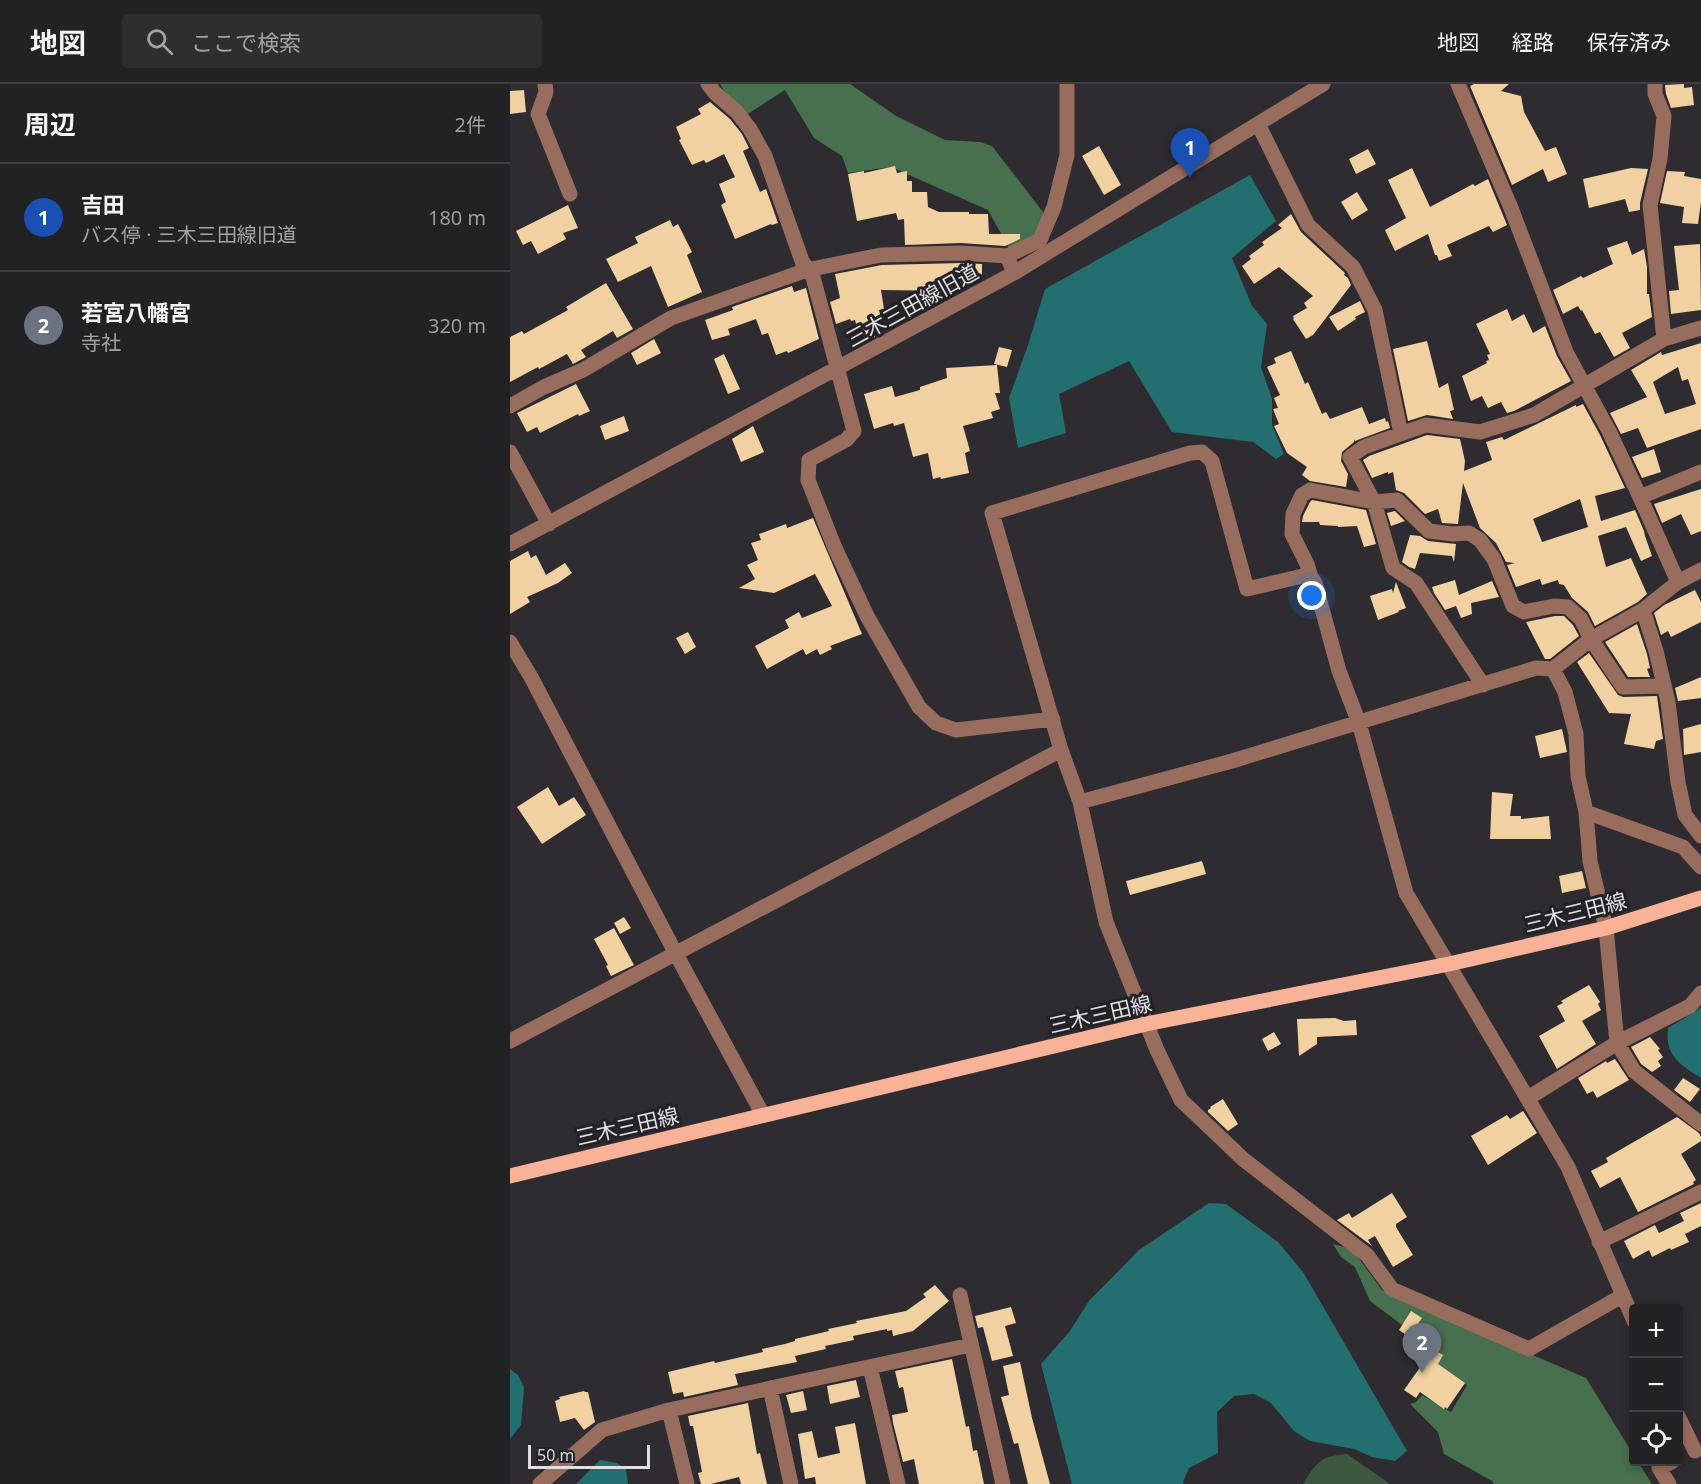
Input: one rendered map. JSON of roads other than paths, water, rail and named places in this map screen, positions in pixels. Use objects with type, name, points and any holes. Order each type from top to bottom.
[{"type":"main road","name":"三木三田線","points":[[510,1176],[1146,1024],[1449,964],[1606,928],[1701,898]]},
{"type":"street","points":[[545,84],[546,92],[538,114],[570,194]]},
{"type":"street","points":[[708,84],[737,112],[750,129],[765,156],[802,261],[813,277],[855,431],[846,440],[809,460],[808,480],[835,548],[867,616],[919,707],[936,723],[956,730],[1053,719]]},
{"type":"street","points":[[510,406],[544,387],[583,370],[671,318],[807,270],[881,255],[961,253],[1007,256],[1040,240],[1054,207],[1067,155],[1067,84]]},
{"type":"street","name":"三木三田線旧道","points":[[510,544],[1014,273],[1323,84]]},
{"type":"street","points":[[1458,84],[1511,208],[1566,352],[1641,496],[1678,582]]},
{"type":"street","points":[[1655,84],[1655,94],[1664,116],[1660,159],[1650,205],[1664,339]]},
{"type":"street","points":[[1258,124],[1308,225],[1353,267],[1375,310],[1401,434]]},
{"type":"street","points":[[1007,256],[1014,273]]},
{"type":"street","points":[[1482,685],[1416,583],[1393,568],[1374,502],[1350,457],[1364,447],[1426,425],[1480,432],[1534,415],[1664,339],[1701,327]]},
{"type":"street","points":[[510,452],[549,524]]},
{"type":"street","points":[[1311,577],[1303,576],[1247,589],[1212,461],[1202,452],[1190,453],[992,513],[1061,750],[1080,802],[1106,922],[1156,1050],[1181,1100],[1243,1159],[1367,1255],[1392,1289],[1529,1348],[1622,1296]]},
{"type":"street","points":[[1641,496],[1701,472]]},
{"type":"street","points":[[1629,1310],[1568,1167],[1406,893],[1359,723],[1339,671],[1315,583],[1292,534],[1293,514],[1302,495],[1310,490],[1374,502],[1397,500],[1429,531],[1469,533],[1480,540],[1494,559],[1513,606],[1524,612],[1554,606],[1568,607],[1581,619],[1591,639],[1623,687],[1663,686]]},
{"type":"street","points":[[1080,802],[1232,761],[1536,668],[1553,669],[1591,639],[1643,610],[1678,582],[1701,570]]},
{"type":"street","points":[[1643,610],[1668,702],[1678,782],[1685,815],[1701,836]]},
{"type":"street","points":[[510,642],[531,676],[763,1115]]},
{"type":"street","points":[[1553,669],[1565,692],[1576,734],[1578,776],[1586,812],[1590,861],[1606,928],[1617,1043],[1634,1071],[1701,1124]]},
{"type":"street","points":[[510,1041],[1061,750]]},
{"type":"street","points":[[1586,812],[1683,847],[1701,867]]},
{"type":"street","points":[[1528,1098],[1617,1043],[1690,1006],[1701,993]]},
{"type":"street","points":[[1599,1242],[1701,1192]]},
{"type":"street","points":[[960,1295],[1003,1484]]},
{"type":"street","points":[[540,1484],[602,1430],[669,1410],[971,1345]]},
{"type":"street","points":[[870,1367],[898,1484]]},
{"type":"street","points":[[770,1388],[791,1484]]},
{"type":"street","points":[[669,1410],[687,1484]]},
{"type":"street","points":[[1683,1424],[1698,1449],[1683,1456]]},
{"type":"street","points":[[1661,1466],[1659,1467],[1669,1484]]},
{"type":"water","points":[[1250,175],[1276,221],[1232,258],[1252,306],[1267,324],[1261,367],[1272,399],[1272,425],[1284,454],[1276,459],[1253,442],[1172,432],[1129,361],[1059,394],[1066,433],[1018,448],[1009,398],[1045,289]]},
{"type":"water","points":[[1701,1007],[1701,1078],[1672,1054],[1668,1043],[1668,1028]]},
{"type":"water","points":[[1209,1203],[1226,1204],[1278,1242],[1303,1272],[1407,1451],[1395,1461],[1372,1457],[1354,1449],[1310,1441],[1294,1431],[1271,1403],[1254,1394],[1234,1396],[1217,1412],[1218,1453],[1189,1468],[1184,1484],[1072,1484],[1041,1364],[1070,1331],[1089,1301],[1139,1250]]},
{"type":"water","points":[[510,1369],[518,1375],[524,1387],[521,1425],[510,1439]]},
{"type":"water","points":[[600,1460],[617,1463],[626,1469],[628,1484],[576,1484]]},
{"type":"place","name":"吉田","points":[[1190,178]]},
{"type":"place","name":"若宮八幡宮","points":[[1422,1373]]}]
